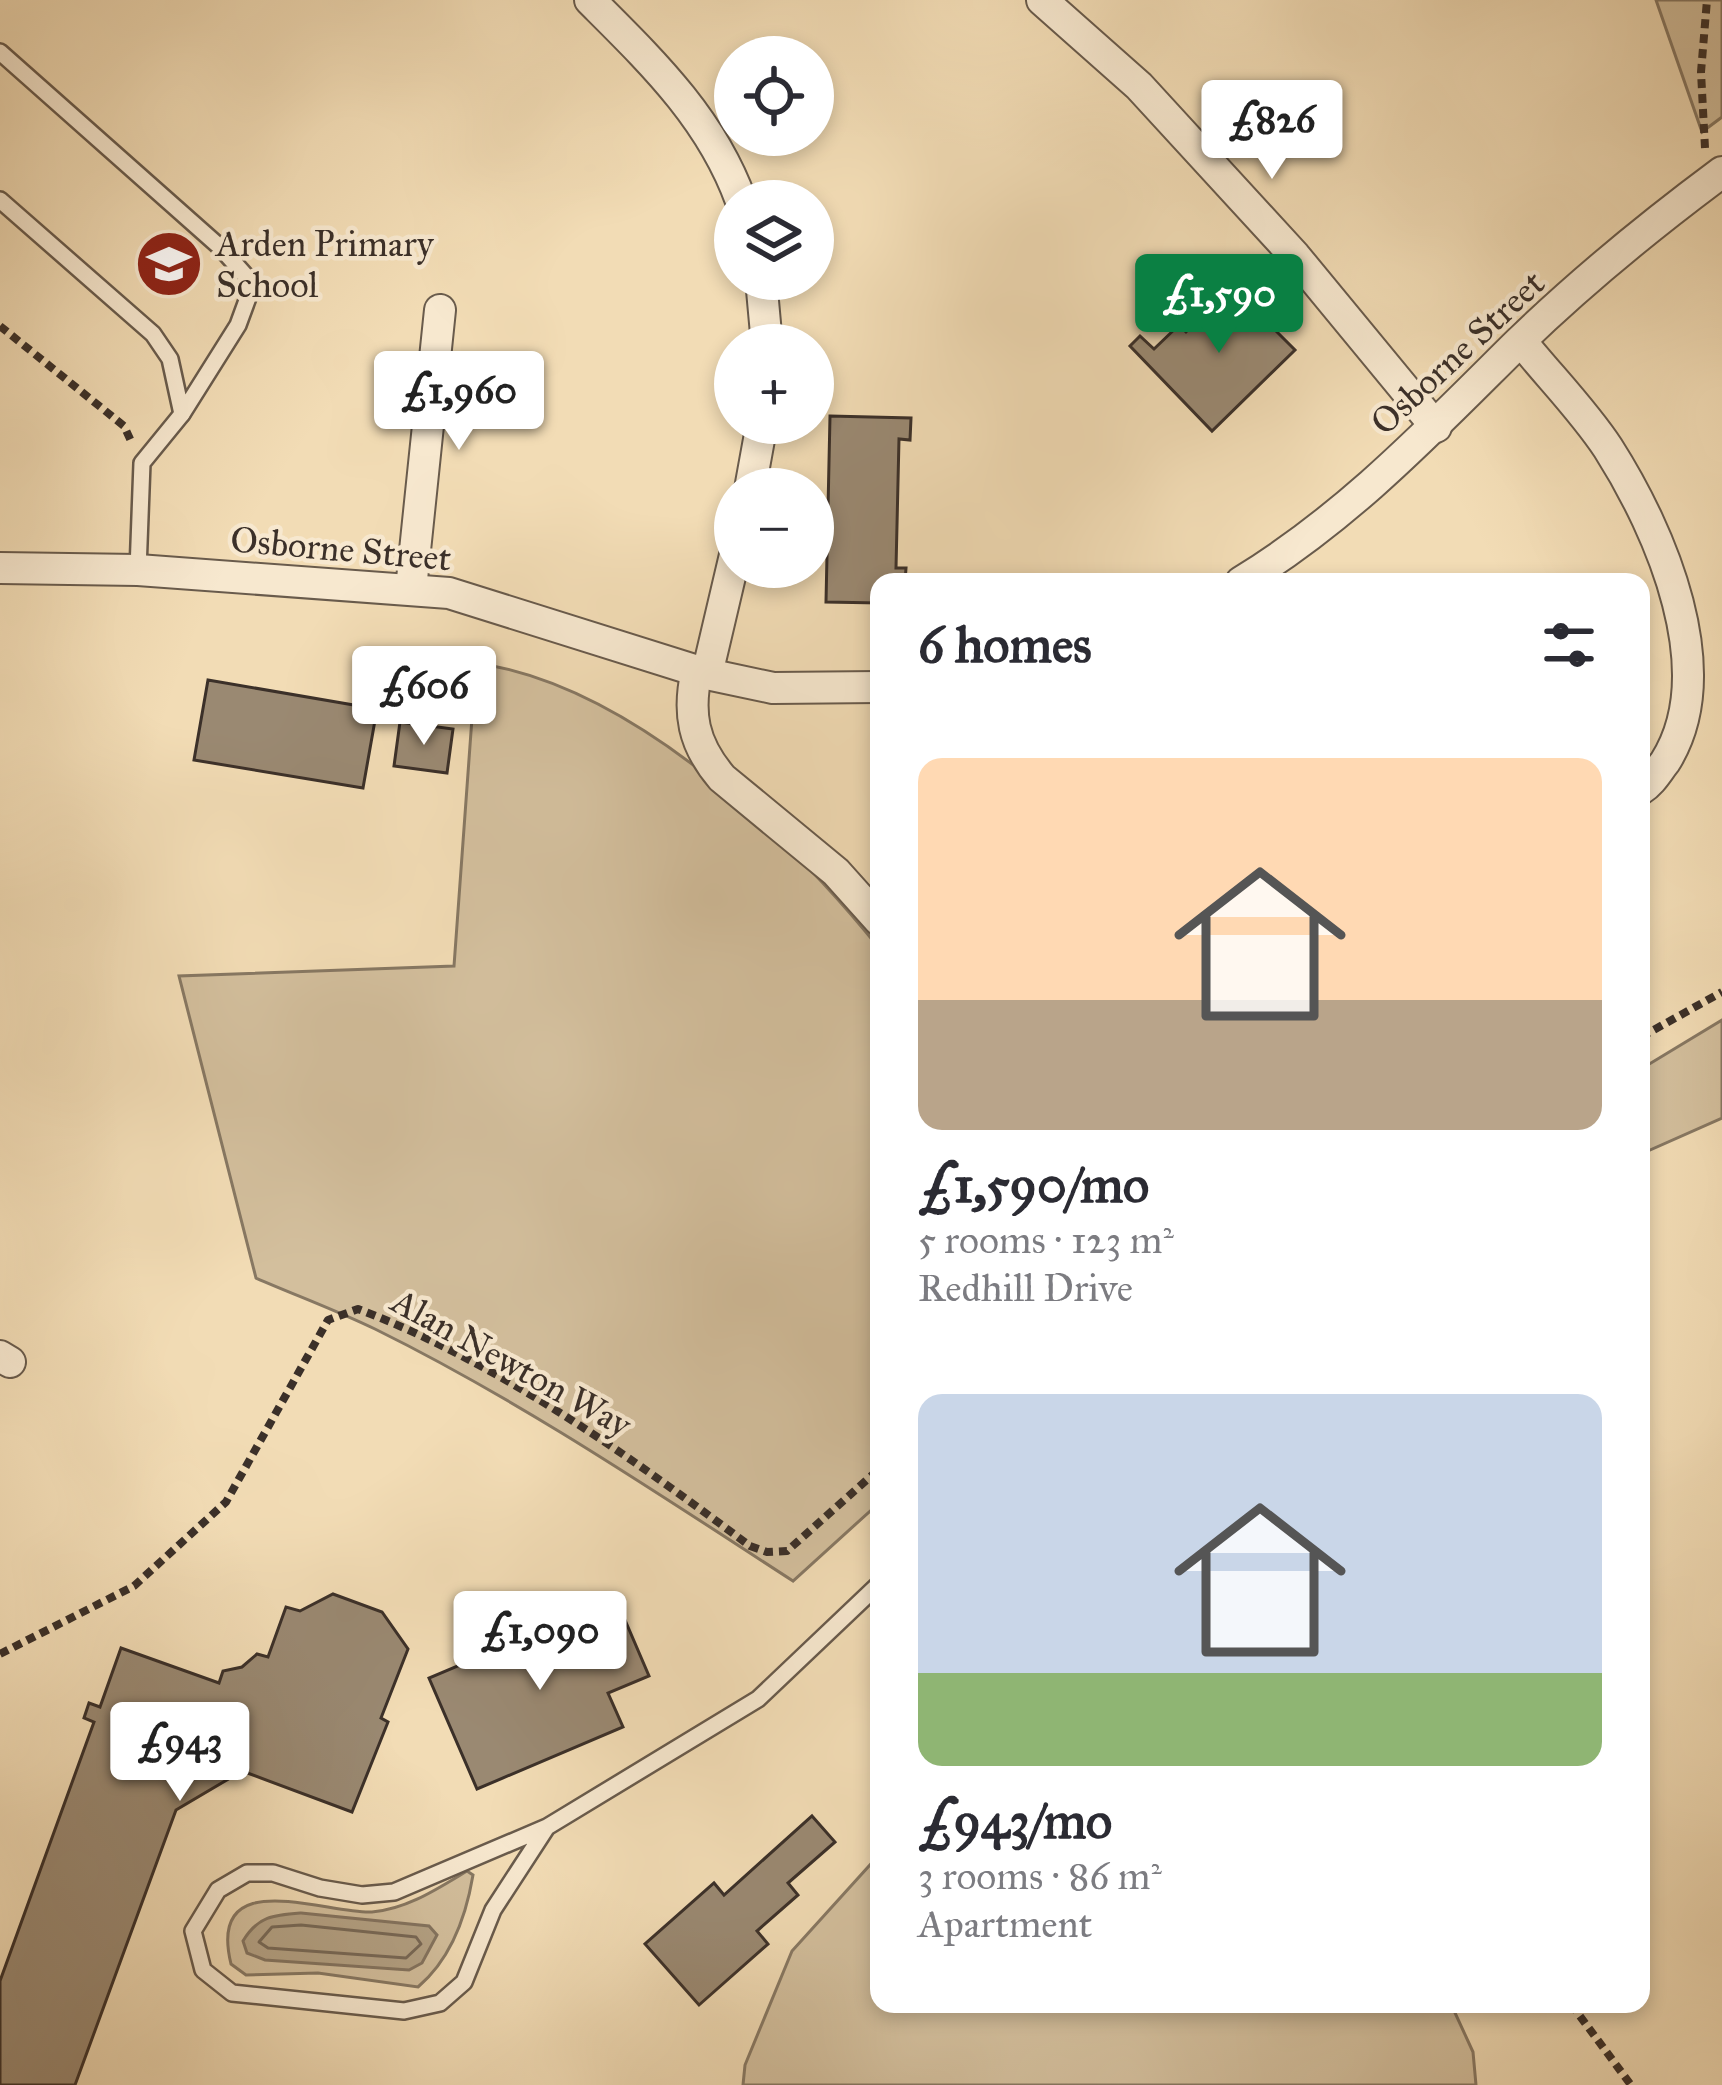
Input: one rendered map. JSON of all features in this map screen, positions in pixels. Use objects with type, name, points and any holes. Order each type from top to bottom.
[{"type":"street","points":[[590,0],[679,89],[734,180]]},
{"type":"street","points":[[1058,5],[1295,256],[1436,428]]},
{"type":"street","name":"Osborne Street","points":[[1254,573],[1334,520],[1436,428],[1521,340],[1715,177]]},
{"type":"street","points":[[411,589],[440,310]]},
{"type":"street","points":[[1521,340],[1607,447],[1662,551],[1690,633],[1693,689],[1684,736],[1650,778]]},
{"type":"street","name":"Osborne Street","points":[[0,568],[138,570],[411,589],[486,602],[702,672],[773,688],[870,687]]},
{"type":"street","points":[[726,588],[692,721],[706,760],[836,872],[870,910]]},
{"type":"lane","points":[[0,52],[221,248],[253,284],[238,325],[182,414],[142,463],[138,570]]},
{"type":"lane","points":[[0,200],[153,334],[170,359],[182,414]]},
{"type":"lane","points":[[547,1827],[493,1910],[464,1982],[440,2003],[404,2011],[266,1999],[232,1993],[203,1970],[193,1930],[218,1890],[247,1873],[273,1873],[362,1895],[394,1892],[547,1827],[758,1699],[870,1593]]},
{"type":"path","points":[[1707,0],[1701,73],[1715,177]]},
{"type":"path","points":[[0,326],[124,426],[142,463]]},
{"type":"path","points":[[1650,1032],[1722,992]]},
{"type":"path","name":"Alan Newton Way","points":[[0,1654],[134,1586],[226,1502],[328,1320],[358,1309],[413,1330],[632,1458],[750,1546],[767,1552],[787,1551],[870,1477]]},
{"type":"path","points":[[1578,2013],[1631,2085]]},
{"type":"shaded area","points":[[1656,0],[1722,0],[1722,117],[1702,132]]},
{"type":"shaded area","points":[[476,663],[533,677],[590,700],[646,732],[751,812],[870,937],[870,1511],[793,1581],[483,1386],[375,1329],[256,1278],[179,976],[454,966]]},
{"type":"shaded area","points":[[1722,1020],[1722,1118],[1650,1150],[1650,1064]]},
{"type":"shaded area","points":[[870,1865],[870,2013],[1455,2013],[1473,2052],[1476,2085],[743,2085],[745,2065],[792,1951]]},
{"type":"shaded area","points":[[467,1871],[473,1875],[455,1936],[440,1964],[418,1987],[318,1973],[246,1975],[231,1964],[228,1933],[236,1913],[253,1904],[275,1901],[352,1911],[385,1910],[421,1897]]},
{"type":"water","points":[[301,1913],[429,1926],[437,1935],[422,1963],[409,1970],[265,1960],[247,1953],[243,1941],[261,1922]]},
{"type":"building","points":[[1237,281],[1276,321],[1271,326],[1295,350],[1212,431],[1130,346],[1140,336],[1154,349],[1179,325],[1186,332]]},
{"type":"building","points":[[834,416],[911,418],[910,440],[899,439],[896,568],[906,568],[906,573],[870,573],[870,603],[826,602],[826,588],[834,588],[834,468],[829,468]]},
{"type":"building","points":[[208,680],[377,709],[363,788],[194,760]]},
{"type":"building","points":[[400,722],[453,729],[447,773],[394,766]]},
{"type":"building","points":[[333,1594],[382,1612],[408,1649],[381,1718],[388,1722],[352,1812],[242,1771],[176,1810],[75,2085],[0,2085],[0,1981],[94,1722],[84,1718],[89,1703],[100,1707],[121,1648],[219,1683],[223,1671],[242,1667],[257,1654],[268,1657],[286,1607],[300,1611]]},
{"type":"building","points":[[616,1599],[649,1676],[608,1693],[623,1727],[477,1789],[429,1678]]},
{"type":"building","points":[[812,1816],[835,1842],[788,1883],[798,1895],[757,1931],[768,1944],[699,2005],[645,1944],[714,1883],[724,1895]]},
{"type":"place","name":"Arden Primary School","points":[[169,264]]}]
